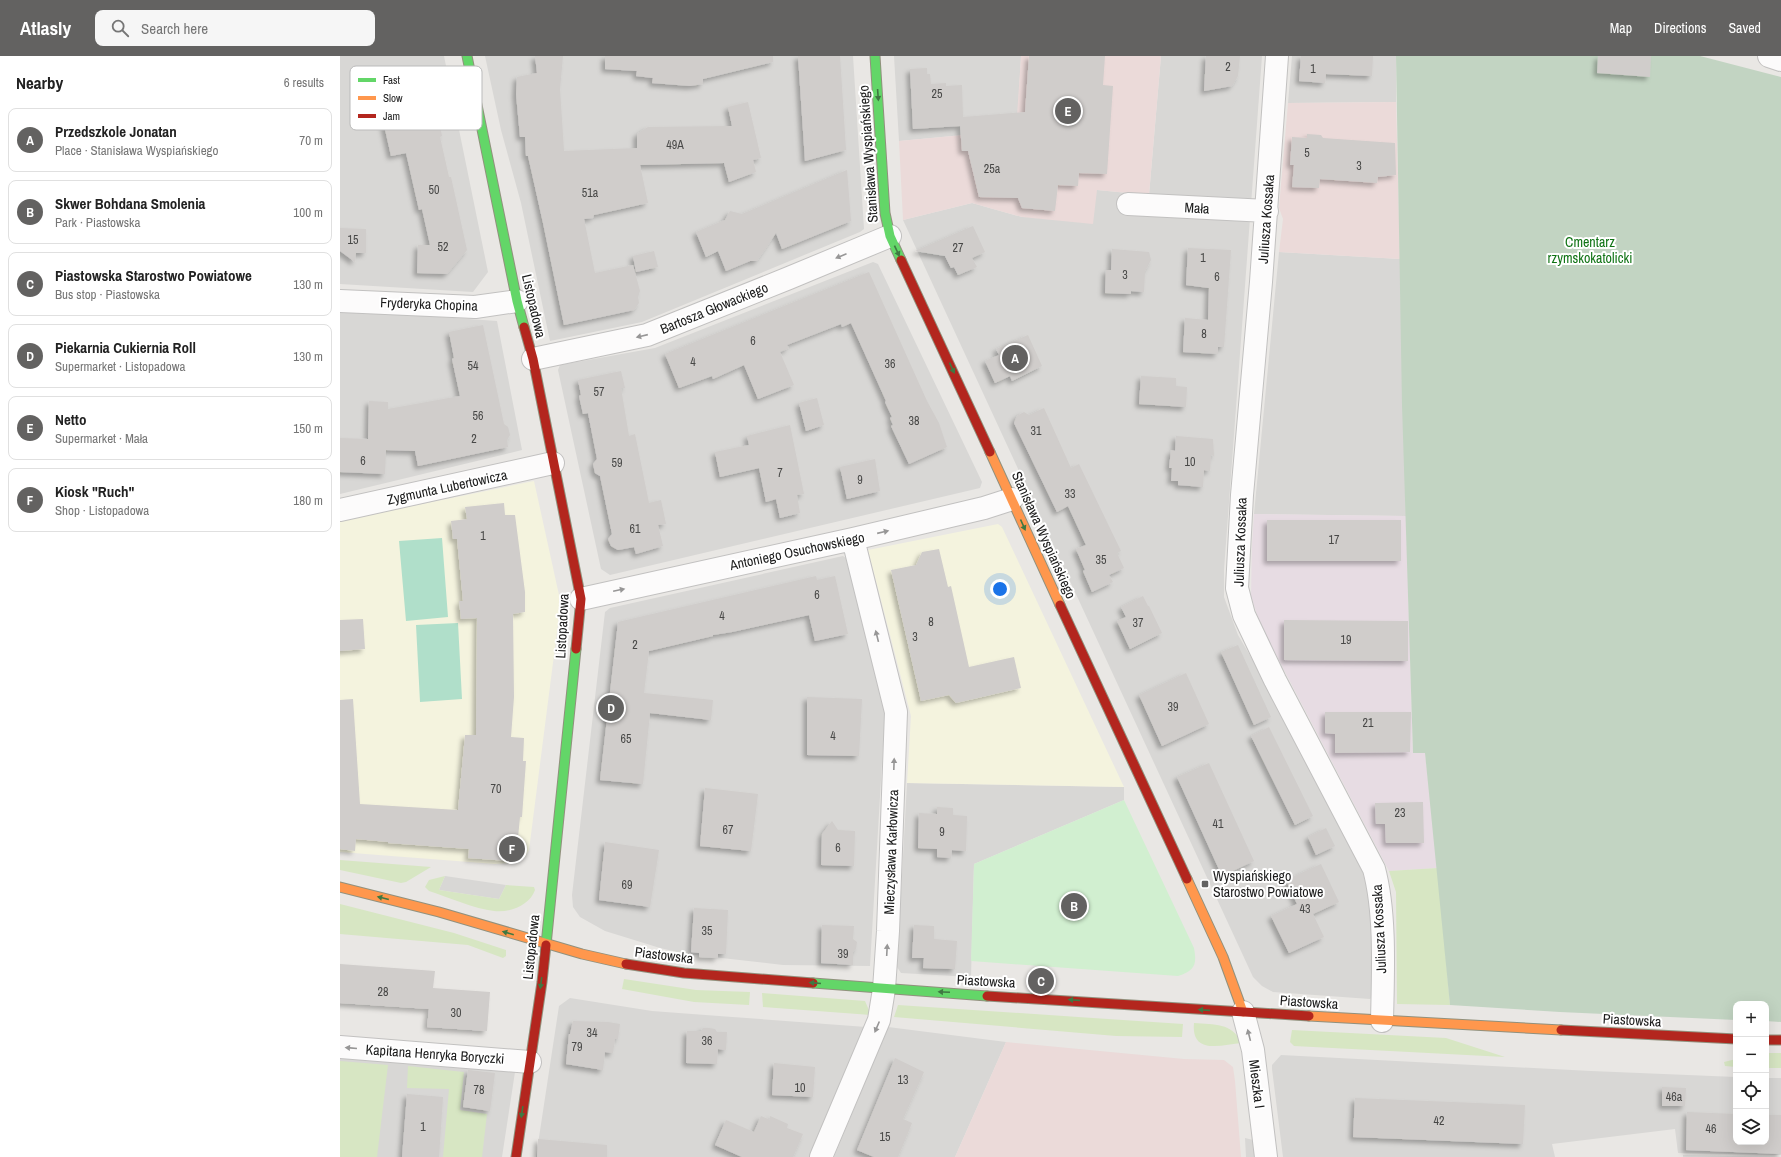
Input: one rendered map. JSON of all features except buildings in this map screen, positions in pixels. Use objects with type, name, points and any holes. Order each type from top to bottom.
[{"type":"street","name":"Listopadowa","points":[[467,56],[469,66]]},
{"type":"street","name":"Stanisława Wyspiańskiego","points":[[875,56],[885,213],[890,236],[1223,957],[1242,1012]]},
{"type":"street","name":"Juliusza Kossaka","points":[[1277,56],[1267,211],[1242,495],[1237,588],[1244,615],[1272,674],[1374,869],[1380,889],[1382,917],[1382,1020]]},
{"type":"street","points":[[1769,56],[1781,60]]},
{"type":"street","name":"Listopadowa","points":[[482,124],[517,301],[533,359],[581,599],[542,982],[516,1157]]},
{"type":"street","name":"Mała","points":[[1128,204],[1267,211]]},
{"type":"street","name":"Bartosza Głowackiego","points":[[533,359],[648,335],[890,236]]},
{"type":"street","name":"Fryderyka Chopina","points":[[340,301],[475,307],[517,301]]},
{"type":"street","name":"Zygmunta Lubertowicza","points":[[340,510],[553,463]]},
{"type":"street","name":"Antoniego Osuchowskiego","points":[[581,599],[853,539],[984,508],[1012,499]]},
{"type":"street","name":"Mieczysława Karłowicza","points":[[821,1157],[879,1020],[884,989],[896,712],[853,539]]},
{"type":"street","name":"Piastowska","points":[[340,887],[439,912],[545,944],[620,963],[684,972],[884,989],[1242,1012],[1733,1039]]},
{"type":"street","name":"Mieszka I","points":[[1242,1012],[1253,1050],[1266,1157]]},
{"type":"street","points":[[1769,1040],[1781,1040]]},
{"type":"street","name":"Kapitana Henryka Boryczki","points":[[340,1047],[530,1062]]},
{"type":"shaded area","points":[[340,56],[444,56],[446,66],[350,66],[350,130],[459,130],[488,272],[473,292],[340,284]]},
{"type":"shaded area","points":[[485,56],[853,56],[864,229],[860,232],[642,322],[550,341],[521,203],[501,130]]},
{"type":"shaded area","points":[[894,56],[1021,56],[1017,130],[899,141]]},
{"type":"shaded area","points":[[1021,56],[1161,56],[1149,195],[1097,190],[1093,224],[1022,217],[972,203],[903,220],[899,141],[1016,130]]},
{"type":"shaded area","points":[[1161,56],[1262,56],[1224,570],[1224,597],[1238,635],[1272,693],[1362,870],[1370,898],[1373,996],[1370,999],[1273,992],[1262,986],[1253,977],[903,220],[972,203],[1022,217],[1097,190],[1149,195]]},
{"type":"shaded area","points":[[1292,56],[1396,56],[1396,102],[1288,103]]},
{"type":"shaded area","points":[[1396,102],[1400,259],[1279,252],[1283,219],[1279,208],[1288,103]]},
{"type":"shaded area","points":[[1279,252],[1400,259],[1406,516],[1254,514]]},
{"type":"shaded area","points":[[873,262],[878,264],[982,482],[980,488],[610,575],[601,569],[558,370],[560,365],[655,348]]},
{"type":"shaded area","points":[[340,310],[497,321],[522,450],[340,494]]},
{"type":"shaded area","points":[[534,481],[559,595],[559,616],[529,850],[525,857],[512,863],[495,864],[340,852],[340,521]]},
{"type":"shaded area","points":[[1254,514],[1406,516],[1413,753],[1425,753],[1438,868],[1389,871],[1260,624],[1251,596]]},
{"type":"shaded area","points":[[998,524],[1002,527],[1124,787],[907,783],[911,716],[868,550]]},
{"type":"shaded area","points":[[843,556],[846,558],[885,712],[870,966],[783,965],[686,954],[660,948],[605,931],[580,917],[573,907],[572,895],[605,612],[610,608]]},
{"type":"shaded area","points":[[907,783],[1124,787],[1124,800],[974,864],[971,977],[901,973],[897,967]]},
{"type":"shaded area","points":[[445,876],[506,885],[499,899],[439,890]]},
{"type":"shaded area","points":[[570,998],[652,1011],[866,1027],[810,1157],[536,1157],[559,1006]]},
{"type":"shaded area","points":[[888,1027],[1006,1042],[955,1157],[834,1157]]},
{"type":"shaded area","points":[[1006,1042],[1184,1059],[1224,1060],[1233,1067],[1241,1157],[955,1157]]},
{"type":"shaded area","points":[[1281,1055],[1733,1077],[1733,1145],[1769,1145],[1769,1078],[1781,1078],[1781,1155],[1678,1153],[1675,1129],[1552,1144],[1555,1157],[1283,1157],[1272,1065]]},
{"type":"shaded area","points":[[340,1058],[515,1072],[502,1157],[340,1157]]},
{"type":"shaded area","points":[[1245,1138],[1257,1141],[1258,1157],[1246,1157]]},
{"type":"shaded area","points":[[1683,1155],[1781,1157],[1683,1157]]},
{"type":"green space","name":"Cmentarz rzymskokatolicki","points":[[1396,56],[1700,56],[1781,77],[1781,1022],[1769,1021],[1769,1001],[1733,1001],[1733,1020],[1560,1012],[1450,1005],[1425,753],[1413,753],[1402,405]]},
{"type":"green space","points":[[442,538],[448,617],[406,621],[399,541]]},
{"type":"green space","points":[[458,623],[462,699],[420,702],[416,625]]},
{"type":"green space","points":[[1124,800],[1194,948],[1194,966],[1178,976],[971,961],[974,864]]},
{"type":"green space","points":[[340,860],[431,867],[406,882],[401,883],[340,870]]},
{"type":"green space","points":[[1438,868],[1450,1005],[1397,1004],[1396,892],[1389,871]]},
{"type":"green space","points":[[445,876],[439,890],[499,899],[506,885],[534,887],[535,890],[529,900],[519,907],[506,911],[487,910],[429,891],[425,887],[429,880]]},
{"type":"green space","points":[[340,904],[454,933],[506,950],[506,956],[503,958],[468,945],[340,934]]},
{"type":"green space","points":[[624,979],[696,990],[750,992],[749,1005],[694,1002],[622,989]]},
{"type":"green space","points":[[762,993],[865,1001],[871,1015],[763,1007]]},
{"type":"green space","points":[[898,1005],[1183,1024],[1182,1037],[1116,1036],[894,1017]]},
{"type":"green space","points":[[1194,1023],[1216,1025],[1228,1028],[1238,1036],[1242,1043],[1217,1046],[1202,1044],[1197,1040],[1194,1033]]},
{"type":"green space","points":[[1292,1030],[1446,1038],[1505,1057],[1294,1046],[1290,1042]]},
{"type":"green space","points":[[1769,1053],[1781,1053],[1781,1068],[1769,1068]]},
{"type":"green space","points":[[1733,1060],[1733,1067],[1725,1066],[1724,1062]]},
{"type":"green space","points":[[340,1061],[388,1065],[377,1157],[340,1157]]},
{"type":"green space","points":[[408,1066],[464,1072],[460,1110],[487,1114],[482,1157],[443,1157],[449,1089],[407,1088]]},
{"type":"traffic: fast","points":[[467,56],[469,66]]},
{"type":"traffic: fast","points":[[875,56],[885,213],[890,236],[901,260]]},
{"type":"traffic: fast","points":[[482,130],[517,301],[524,327]]},
{"type":"traffic: fast","points":[[546,945],[576,649]]},
{"type":"traffic: fast","points":[[813,983],[987,996]]},
{"type":"traffic: slow","points":[[990,452],[1060,605]]},
{"type":"traffic: slow","points":[[1187,879],[1223,957],[1243,1012]]},
{"type":"traffic: slow","points":[[340,887],[439,912],[582,954],[626,964]]},
{"type":"traffic: slow","points":[[1309,1016],[1561,1030]]},
{"type":"traffic: jam","points":[[901,260],[990,452]]},
{"type":"traffic: jam","points":[[524,327],[533,359],[581,599],[576,649]]},
{"type":"traffic: jam","points":[[1060,605],[1187,879]]},
{"type":"traffic: jam","points":[[516,1157],[542,982],[546,945]]},
{"type":"traffic: jam","points":[[626,964],[684,973],[813,983]]},
{"type":"traffic: jam","points":[[987,996],[1309,1016]]},
{"type":"traffic: jam","points":[[1561,1030],[1733,1039]]},
{"type":"traffic: jam","points":[[1769,1040],[1781,1040]]},
{"type":"place","name":"Netto","points":[[1068,111]]},
{"type":"place","name":"Przedszkole Jonatan","points":[[1015,358]]},
{"type":"place","name":"Piekarnia Cukiernia Roll","points":[[611,708]]},
{"type":"place","name":"Kiosk \"Ruch\"","points":[[512,849]]},
{"type":"place","name":"Wyspiańskiego Starostwo Powiatowe","points":[[1205,884]]},
{"type":"place","name":"Skwer Bohdana Smolenia","points":[[1074,906]]},
{"type":"place","name":"Piastowska Starostwo Powiatowe","points":[[1041,981]]}]
